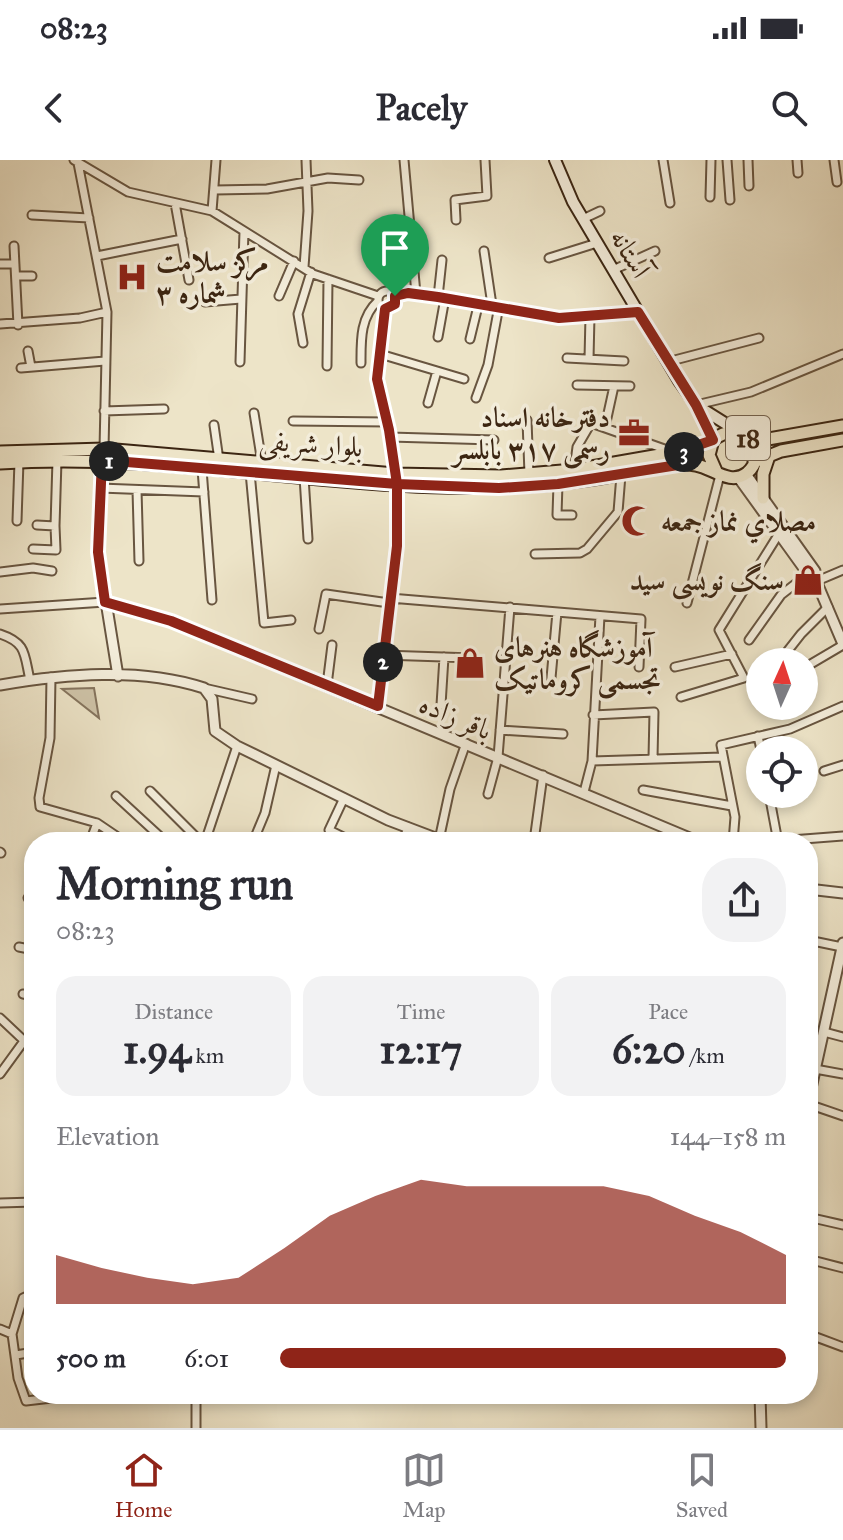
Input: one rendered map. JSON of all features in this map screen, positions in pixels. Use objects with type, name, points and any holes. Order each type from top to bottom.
[{"type":"main road","name":"آستانه","points":[[559,161],[583,219],[667,362],[696,405],[741,433]]},
{"type":"main road","points":[[696,405],[713,442]]},
{"type":"main road","name":"18","points":[[843,426],[762,440],[741,433],[721,434],[713,442],[710,461],[718,473],[742,475],[754,462],[781,451],[843,440]]},
{"type":"main road","name":"18","points":[[741,433],[752,443],[754,462]]},
{"type":"main road","name":"بلوار شریفی","points":[[2,457],[103,455],[219,460],[499,488],[621,475],[713,442]]},
{"type":"main road","name":"بلوار شریفی","points":[[2,457],[19,461],[103,455],[202,469],[304,477],[396,479],[529,474],[680,456],[718,473]]},
{"type":"main road","points":[[763,498],[763,474],[769,456]]},
{"type":"street","points":[[212,211],[216,160]]},
{"type":"street","points":[[303,343],[298,314],[307,270],[306,160]]},
{"type":"street","points":[[404,160],[416,294]]},
{"type":"street","points":[[456,220],[455,200],[487,196],[485,160]]},
{"type":"street","points":[[663,160],[670,203]]},
{"type":"street","points":[[710,197],[711,160]]},
{"type":"street","points":[[727,160],[730,200]]},
{"type":"street","points":[[748,160],[749,186]]},
{"type":"street","points":[[797,160],[798,173]]},
{"type":"street","points":[[834,160],[837,182]]},
{"type":"street","points":[[76,161],[128,192],[212,211],[307,270],[378,298],[385,309],[377,379],[388,422],[396,479],[397,546],[378,706]]},
{"type":"street","points":[[76,161],[107,312],[98,552],[118,676]]},
{"type":"street","points":[[215,190],[267,189],[343,177],[359,180]]},
{"type":"street","points":[[175,203],[189,280]]},
{"type":"street","points":[[583,219],[600,211]]},
{"type":"street","points":[[32,215],[89,218]]},
{"type":"street","points":[[240,362],[244,231]]},
{"type":"street","points":[[97,256],[182,239]]},
{"type":"street","points":[[549,258],[597,243]]},
{"type":"street","points":[[14,246],[18,325]]},
{"type":"street","points":[[476,398],[488,365],[496,305],[484,251]]},
{"type":"street","points":[[613,270],[655,251]]},
{"type":"street","points":[[438,337],[442,260]]},
{"type":"street","points":[[279,296],[294,261]]},
{"type":"street","points":[[0,264],[15,264]]},
{"type":"street","points":[[16,276],[32,276]]},
{"type":"street","points":[[327,366],[328,279]]},
{"type":"street","points":[[361,363],[360,337],[369,309],[389,291],[395,296],[416,294],[442,297],[559,318],[638,312]]},
{"type":"street","points":[[385,309],[395,304],[395,296]]},
{"type":"street","points":[[205,302],[241,299]]},
{"type":"street","points":[[470,339],[479,302]]},
{"type":"street","points":[[0,324],[18,325],[107,312]]},
{"type":"street","points":[[589,359],[590,316]]},
{"type":"street","points":[[667,362],[759,338]]},
{"type":"street","points":[[28,351],[31,367]]},
{"type":"street","points":[[380,354],[464,379]]},
{"type":"street","points":[[696,405],[751,392],[843,354]]},
{"type":"street","points":[[567,358],[624,361]]},
{"type":"street","points":[[21,368],[105,361]]},
{"type":"street","points":[[428,403],[437,371]]},
{"type":"street","points":[[577,385],[630,386]]},
{"type":"street","points":[[605,427],[614,386]]},
{"type":"street","points":[[104,411],[164,409]]},
{"type":"street","points":[[254,413],[262,463]]},
{"type":"street","points":[[527,420],[529,474]]},
{"type":"street","points":[[293,421],[388,422]]},
{"type":"street","points":[[574,470],[577,447],[591,423],[680,456]]},
{"type":"street","points":[[214,425],[219,460]]},
{"type":"street","points":[[390,437],[494,440]]},
{"type":"street","points":[[33,549],[56,550],[57,460]]},
{"type":"street","points":[[17,521],[19,461]]},
{"type":"street","points":[[202,469],[212,600]]},
{"type":"street","points":[[250,472],[264,623],[291,620]]},
{"type":"street","points":[[687,603],[718,473]]},
{"type":"street","points":[[535,554],[580,553],[587,549],[618,512],[621,475]]},
{"type":"street","points":[[742,475],[763,498],[815,571],[813,577]]},
{"type":"street","points":[[742,475],[813,577],[828,607],[843,645],[818,660]]},
{"type":"street","points":[[304,477],[308,539]]},
{"type":"street","points":[[558,484],[557,515],[572,515]]},
{"type":"street","points":[[100,488],[204,492]]},
{"type":"street","points":[[137,490],[139,561]]},
{"type":"street","points":[[37,525],[55,526]]},
{"type":"street","points":[[681,697],[744,678],[719,630],[780,532]]},
{"type":"street","points":[[0,572],[33,568],[52,571]]},
{"type":"street","points":[[749,640],[781,595],[813,577],[843,570]]},
{"type":"street","points":[[319,629],[326,594],[641,619],[639,667]]},
{"type":"street","points":[[0,609],[105,602]]},
{"type":"street","name":"باقر زاده","points":[[105,602],[171,621],[676,832]]},
{"type":"street","points":[[488,794],[498,757],[510,607]]},
{"type":"street","points":[[790,648],[828,607]]},
{"type":"street","points":[[551,678],[557,612]]},
{"type":"street","points":[[584,792],[592,761],[600,616]]},
{"type":"street","points":[[0,634],[22,645],[30,680]]},
{"type":"street","points":[[327,685],[332,645]]},
{"type":"street","points":[[675,667],[732,654]]},
{"type":"street","points":[[383,655],[473,658]]},
{"type":"street","points":[[441,705],[444,657]]},
{"type":"street","points":[[51,677],[50,738],[40,807],[97,823],[110,832]]},
{"type":"street","points":[[0,685],[51,677],[160,677],[252,699]]},
{"type":"street","points":[[204,688],[212,699],[215,731],[237,746],[420,832]]},
{"type":"street","points":[[758,736],[790,729],[843,706]]},
{"type":"street","points":[[593,715],[654,712],[653,758]]},
{"type":"street","points":[[500,730],[563,734]]},
{"type":"street","points":[[734,832],[735,817],[721,745],[746,739]]},
{"type":"street","points":[[444,832],[450,789],[466,743]]},
{"type":"street","points":[[207,832],[237,746]]},
{"type":"street","points":[[592,761],[722,757]]},
{"type":"street","points":[[257,832],[265,813],[276,765]]},
{"type":"street","points":[[824,771],[843,765]]},
{"type":"street","points":[[535,832],[543,775]]},
{"type":"street","points":[[643,790],[732,806]]},
{"type":"street","points":[[150,791],[193,832]]},
{"type":"street","points":[[116,796],[155,832]]},
{"type":"street","points":[[333,832],[329,830],[344,798]]},
{"type":"street","points":[[772,808],[776,832]]},
{"type":"street","points":[[94,832],[97,823]]},
{"type":"street","points":[[406,832],[408,827]]},
{"type":"street","points":[[818,838],[843,836]]},
{"type":"street","points":[[818,890],[843,893]]},
{"type":"street","points":[[818,941],[843,945],[818,1057]]},
{"type":"street","points":[[19,947],[24,948]]},
{"type":"street","points":[[832,995],[843,998]]},
{"type":"street","points":[[0,1018],[24,1041],[0,1074]]},
{"type":"street","points":[[824,1032],[843,1037]]},
{"type":"street","points":[[818,1070],[843,1074]]},
{"type":"street","points":[[818,1107],[843,1116]]},
{"type":"street","points":[[0,1203],[24,1202]]},
{"type":"street","points":[[818,1219],[843,1225]]},
{"type":"street","points":[[818,1262],[843,1268]]},
{"type":"street","points":[[24,1298],[12,1334],[18,1378],[24,1395]]},
{"type":"street","points":[[0,1329],[12,1334]]},
{"type":"street","points":[[818,1338],[843,1347]]},
{"type":"street","points":[[16,1355],[24,1354]]},
{"type":"street","points":[[196,1404],[196,1428]]},
{"type":"street","points":[[760,1404],[761,1428]]},
{"type":"shaded area","points":[[94,688],[99,718],[62,689]]},
{"type":"place","name":"مرکز سلامت شماره ۳","points":[[132,277]]},
{"type":"place","name":"دفترخانه اسناد رسمی ۳۱۷ بابلسر","points":[[634,433]]},
{"type":"place","name":"مصلاي نماز جمعه","points":[[637,521]]},
{"type":"place","name":"سنگ نویسی سید","points":[[808,580]]},
{"type":"place","name":"آموزشگاه هنرهای تجسمی کروماتیک","points":[[470,663]]},
{"type":"route","points":[[395,296],[393,307],[385,309],[377,379],[397,484],[102,460],[98,552],[105,602],[171,621],[378,706],[397,546],[397,484],[499,488],[593,480],[684,464],[691,457],[689,453],[681,451],[712,443],[696,405],[638,312],[559,318],[486,303],[408,293],[395,296]]}]
